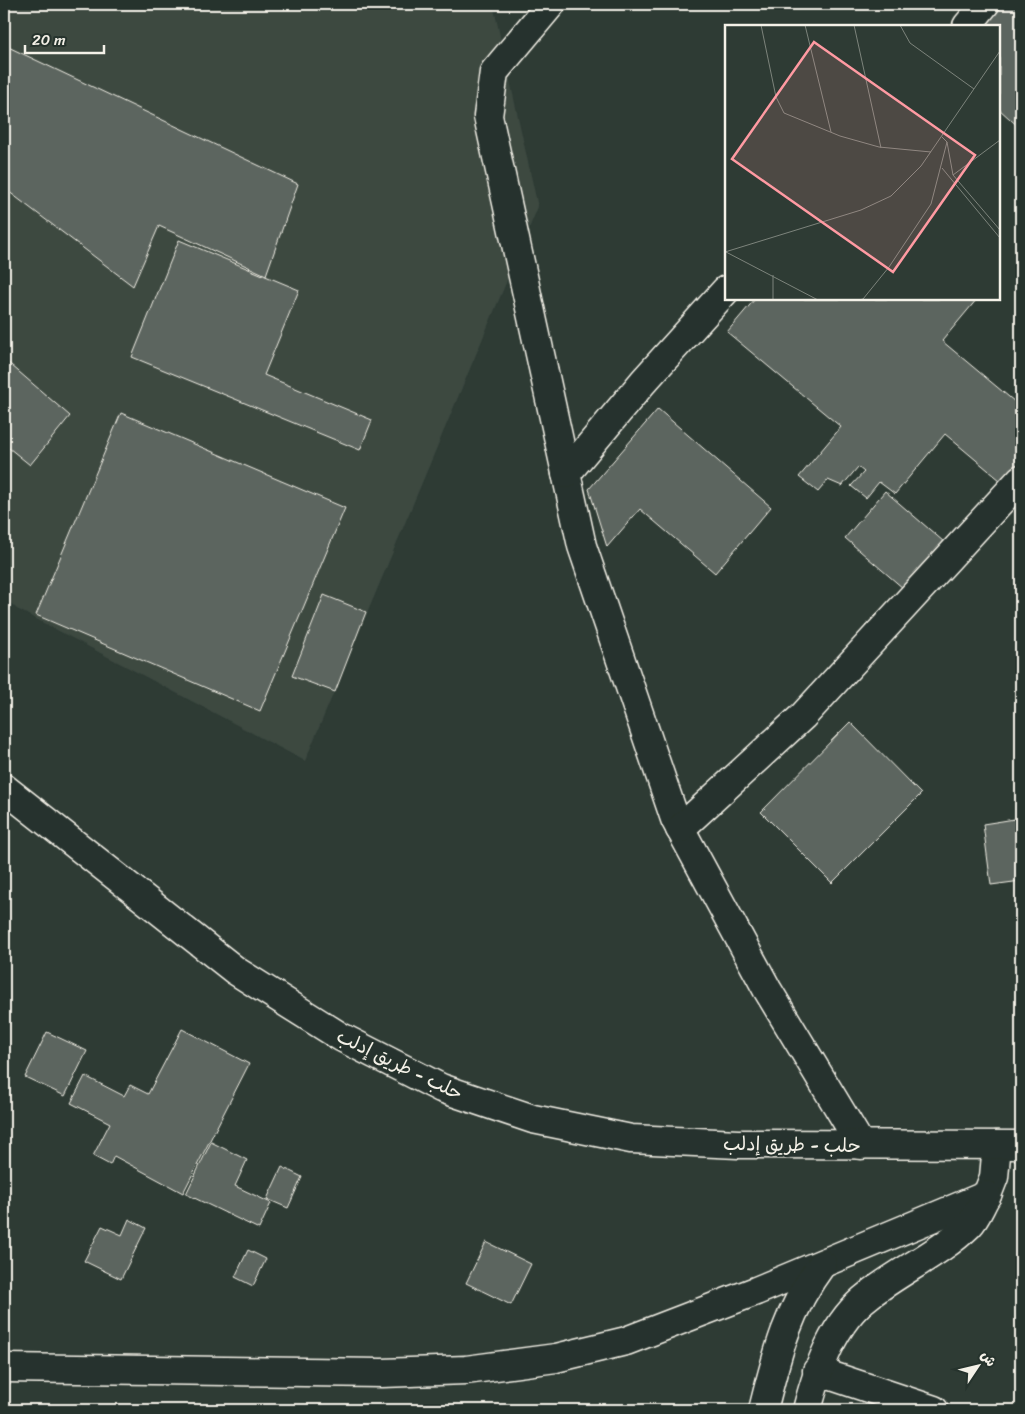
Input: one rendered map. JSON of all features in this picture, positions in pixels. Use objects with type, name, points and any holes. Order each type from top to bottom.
[{"type":"main road","points":[[551,4],[494,72],[488,116],[582,546],[680,829],[767,989],[861,1145]]},
{"type":"main road","points":[[968,25],[985,4]]},
{"type":"main road","points":[[566,474],[643,382],[725,291]]},
{"type":"main road","points":[[680,829],[803,716],[1021,479]]},
{"type":"main road","name":"حلب - طريق إدلب","points":[[4,788],[236,971],[341,1037],[441,1088],[532,1119],[631,1139],[738,1144],[1009,1145]]},
{"type":"main road","points":[[807,1410],[817,1371],[842,1322],[868,1295],[944,1244],[970,1224],[991,1189],[994,1177],[1009,1145]]},
{"type":"main road","points":[[4,1368],[382,1373],[466,1370],[556,1358],[626,1341],[822,1264],[987,1195]]},
{"type":"main road","points":[[762,1410],[778,1347],[803,1289],[822,1264]]},
{"type":"main road","points":[[817,1371],[934,1410]]},
{"type":"shaded area","points":[[4,4],[493,4],[538,207],[305,761],[17,609],[4,597]]},
{"type":"building","points":[[1004,4],[1021,4],[1021,129],[1000,110],[1000,25],[986,25]]},
{"type":"building","points":[[4,45],[298,184],[266,275],[159,226],[133,286],[4,188]]},
{"type":"building","points":[[179,240],[299,290],[264,375],[372,420],[360,450],[132,357]]},
{"type":"building","points":[[754,300],[976,300],[942,341],[1021,407],[1021,470],[1007,486],[945,434],[895,494],[879,482],[866,498],[851,486],[864,472],[858,467],[842,486],[828,480],[818,492],[799,477],[841,427],[727,332]]},
{"type":"building","points":[[4,359],[70,416],[30,465],[4,444]]},
{"type":"building","points":[[658,409],[771,507],[715,573],[640,509],[607,547],[589,489]]},
{"type":"building","points":[[121,413],[345,508],[260,711],[36,615]]},
{"type":"building","points":[[885,491],[951,548],[911,595],[845,538]]},
{"type":"building","points":[[324,595],[366,612],[335,692],[292,676]]},
{"type":"building","points":[[850,722],[921,794],[832,883],[761,812]]},
{"type":"building","points":[[1021,818],[1021,881],[991,885],[983,824]]},
{"type":"building","points":[[182,1029],[249,1064],[183,1193],[114,1156],[110,1165],[93,1156],[110,1123],[71,1103],[85,1076],[124,1096],[130,1085],[148,1094]]},
{"type":"building","points":[[47,1032],[87,1051],[65,1096],[25,1077]]},
{"type":"building","points":[[211,1142],[247,1160],[235,1186],[271,1203],[259,1229],[186,1194]]},
{"type":"building","points":[[282,1167],[302,1177],[288,1208],[267,1199]]},
{"type":"building","points":[[129,1219],[146,1228],[121,1279],[84,1261],[102,1226],[122,1235]]},
{"type":"building","points":[[486,1242],[531,1264],[511,1305],[466,1283]]},
{"type":"building","points":[[248,1250],[266,1259],[253,1286],[235,1277]]}]
